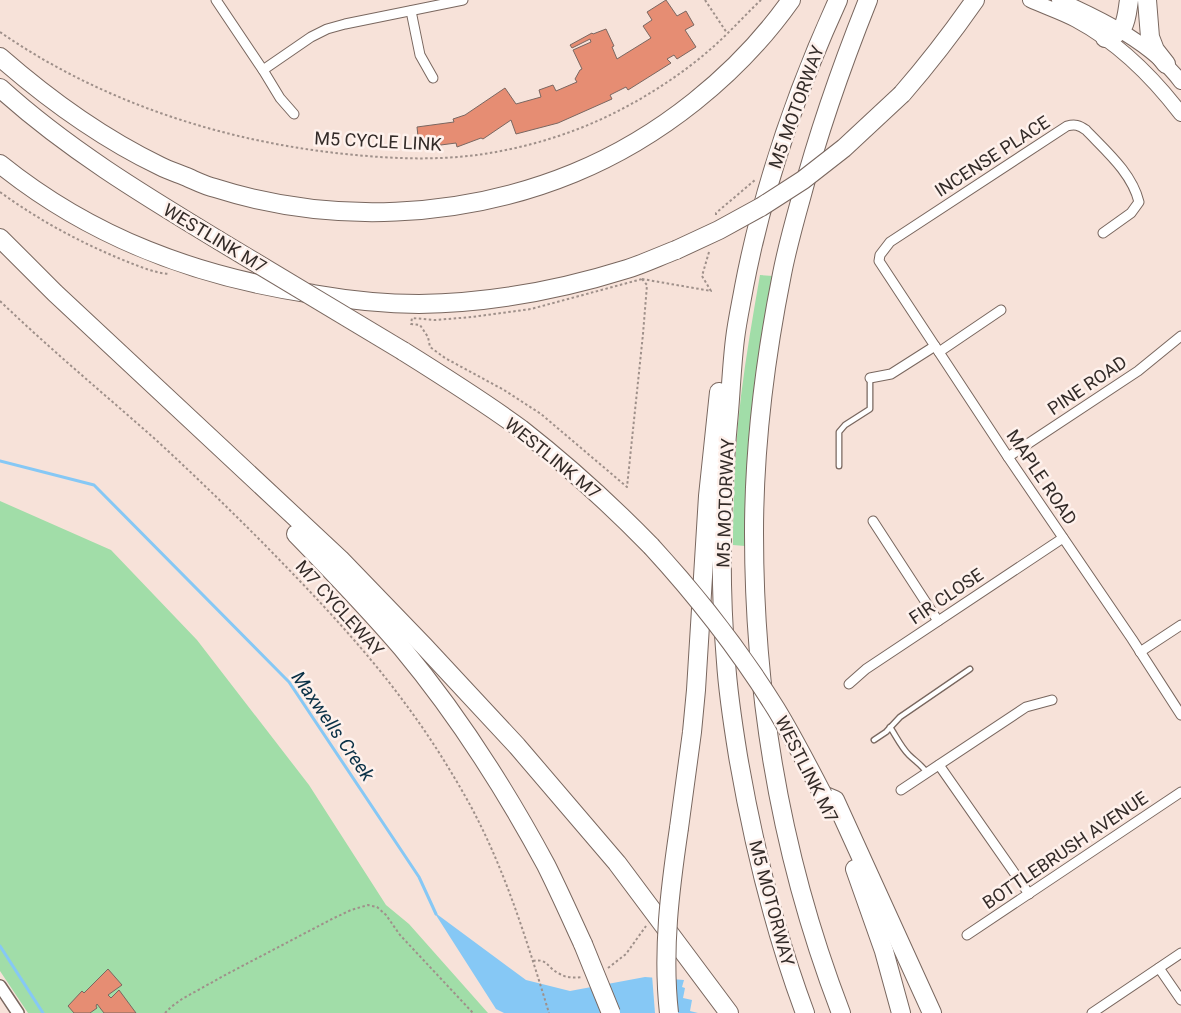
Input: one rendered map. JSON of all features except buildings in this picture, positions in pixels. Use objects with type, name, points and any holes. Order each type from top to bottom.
[{"type":"highway","points":[[0,57],[77,117],[118,143],[161,167],[214,188],[276,204],[309,208],[344,211],[408,211],[469,203],[512,194],[575,173],[626,148],[665,123],[708,90],[755,44],[790,0]]},
{"type":"highway","name":"M5 MOTORWAY","points":[[805,1013],[793,980],[768,895],[747,809],[726,666],[722,611],[721,523],[735,339],[744,285],[775,163],[789,119],[838,0]]},
{"type":"highway","name":"M5 MOTORWAY","points":[[841,1013],[820,955],[797,874],[774,773],[760,663],[754,532],[757,464],[764,384],[782,273],[793,224],[828,106],[868,0]]},
{"type":"highway","points":[[0,164],[65,210],[126,242],[192,267],[250,283],[353,300],[418,304],[478,300],[533,292],[619,271],[676,250],[760,208],[803,180],[844,148],[902,94],[951,35],[975,0]]},
{"type":"highway","points":[[1113,34],[1125,20],[1129,0]]},
{"type":"highway","points":[[1147,0],[1150,37],[1155,50],[1166,64]]},
{"type":"highway","name":"WESTLINK M7","points":[[0,88],[46,127],[101,167],[157,203],[403,351],[461,388],[521,430],[566,466],[651,546],[705,608],[753,674],[793,738],[824,795],[835,800],[856,873],[884,951],[901,1013]]},
{"type":"highway","points":[[0,238],[55,293],[340,560],[424,646],[517,746],[617,864],[729,1013]]},
{"type":"highway","points":[[669,1013],[666,979],[667,937],[673,868],[692,732],[708,496],[720,388],[735,339]]},
{"type":"highway","points":[[141,373],[353,592],[403,649],[451,712],[507,796],[546,866],[583,944],[611,1013]]},
{"type":"highway","points":[[842,826],[932,1013]]},
{"type":"main road","points":[[1030,0],[1113,34],[1166,64],[1181,82]]},
{"type":"main road","points":[[1059,0],[1105,21],[1133,60],[1152,79],[1181,114]]},
{"type":"street","points":[[216,0],[280,98],[294,114]]},
{"type":"street","points":[[263,70],[311,37],[328,29],[464,0]]},
{"type":"street","points":[[411,11],[420,55],[433,78]]},
{"type":"street","name":"INCENSE PLACE","points":[[880,255],[890,242],[1067,126],[1073,124],[1086,130],[1125,173],[1137,194],[1139,202],[1131,213],[1103,233]]},
{"type":"street","name":"MAPLE ROAD","points":[[880,255],[879,261],[1181,715]]},
{"type":"street","points":[[870,378],[891,374],[937,349],[1001,310]]},
{"type":"street","name":"PINE ROAD","points":[[1008,457],[1138,371],[1181,336]]},
{"type":"street","points":[[873,521],[938,621]]},
{"type":"street","name":"FIR CLOSE","points":[[849,684],[866,669],[1063,538]]},
{"type":"street","points":[[1140,652],[1181,626]]},
{"type":"street","points":[[901,790],[1026,707],[1052,700]]},
{"type":"street","points":[[939,765],[1029,894]]},
{"type":"street","name":"BOTTLEBRUSH AVENUE","points":[[967,935],[1181,792]]},
{"type":"street","points":[[1092,1013],[1181,953]]},
{"type":"street","points":[[1159,968],[1181,1000]]},
{"type":"street","points":[[0,986],[18,1013]]},
{"type":"lane","points":[[839,466],[839,432],[845,425],[870,409],[870,378]]},
{"type":"lane","points":[[874,740],[886,732],[900,717],[970,670]]},
{"type":"lane","points":[[890,726],[909,755],[927,772]]},
{"type":"path","points":[[705,0],[727,33]]},
{"type":"path","name":"M5 CYCLE LINK","points":[[0,32],[45,61],[94,86],[141,106],[221,132],[304,149],[377,157],[449,158],[499,151],[540,142],[620,111],[664,84],[712,48],[761,0]]},
{"type":"path","points":[[642,279],[647,285],[627,487],[541,414],[504,390],[445,358],[430,347],[428,337],[420,325],[411,324],[412,318],[435,320],[531,309],[642,279]]},
{"type":"path","name":"M7 CYCLEWAY","points":[[0,301],[36,336],[155,439],[211,491],[309,590],[380,670],[432,742],[469,804],[497,861],[521,922],[549,1013]]},
{"type":"path","points":[[165,1013],[171,1006],[182,999],[227,974],[332,919],[351,910],[368,905],[377,907],[386,915],[400,935],[473,1013]]},
{"type":"green space","points":[[760,275],[773,276],[746,506],[745,546],[733,545],[737,433],[743,381]]},
{"type":"green space","points":[[0,501],[111,550],[197,640],[309,785],[386,905],[409,924],[488,1013],[28,1013],[0,971]]},
{"type":"water","points":[[434,912],[526,980],[570,991],[645,977],[684,980],[682,987],[685,988],[683,998],[692,1000],[690,1011],[698,1013],[504,1013],[496,1009]]},
{"type":"pier","points":[[652,975],[675,977],[678,1013],[655,1013]]},
{"type":"waterway","name":"Maxwells Creek","points":[[0,461],[94,485],[289,682],[419,877],[436,914]]},
{"type":"waterway","points":[[0,946],[43,1013]]}]
